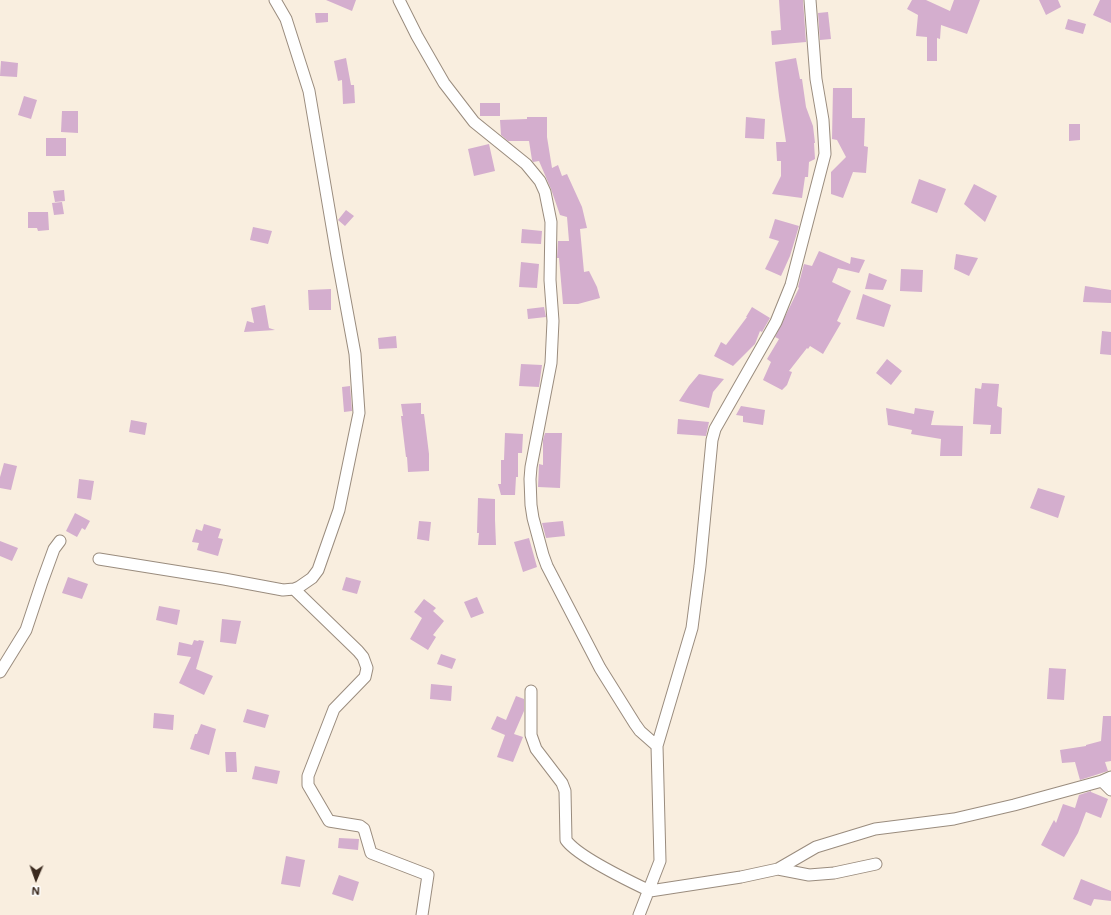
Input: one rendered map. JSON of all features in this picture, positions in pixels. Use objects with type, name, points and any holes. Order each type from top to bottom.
[{"type":"street","points":[[100,559],[284,590],[294,589],[312,578],[318,570],[339,510],[359,413],[355,354],[309,91],[286,19],[275,0]]},
{"type":"street","points":[[399,0],[417,36],[444,83],[474,122],[526,164],[540,181],[545,192],[551,222],[550,280],[553,321],[551,363],[531,467],[531,505],[533,518],[547,566],[600,668],[640,731],[657,746]]},
{"type":"street","points":[[639,915],[650,891],[660,858],[657,746],[692,628],[700,566],[713,435],[776,322],[791,285],[825,154],[823,120],[816,79],[810,0]]},
{"type":"street","points":[[0,672],[26,630],[54,550],[60,541]]},
{"type":"street","points":[[294,589],[358,651],[363,657],[367,668],[364,677],[334,709],[308,776],[308,785],[329,822],[362,827],[371,853],[428,875],[422,915]]},
{"type":"street","points":[[531,691],[531,735],[536,749],[562,784],[565,791],[566,840],[586,857],[636,885],[650,891],[740,877],[778,869],[816,847],[875,830],[954,819],[1014,805],[1106,779],[1111,790]]},
{"type":"street","points":[[778,869],[809,875],[834,873],[876,864]]},
{"type":"building","points":[[326,0],[356,0],[352,11]]},
{"type":"building","points":[[779,0],[803,0],[806,42],[772,45],[771,31],[781,30]]},
{"type":"building","points":[[912,0],[926,0],[950,11],[954,0],[980,0],[967,34],[941,25],[940,39],[937,38],[937,61],[927,61],[927,37],[916,36],[918,15],[907,9]]},
{"type":"building","points":[[1039,0],[1058,0],[1061,7],[1046,15]]},
{"type":"building","points":[[1100,0],[1111,0],[1111,23],[1093,15]]},
{"type":"building","points":[[828,12],[831,39],[820,40],[818,13]]},
{"type":"building","points":[[315,13],[328,13],[328,22],[316,23]]},
{"type":"building","points":[[1068,19],[1086,24],[1083,34],[1065,29]]},
{"type":"building","points":[[346,58],[351,85],[354,85],[355,103],[343,104],[342,80],[338,81],[334,61]]},
{"type":"building","points":[[796,58],[800,79],[802,79],[806,107],[813,126],[815,143],[815,159],[809,162],[808,177],[805,177],[802,198],[772,194],[781,176],[781,161],[777,161],[776,142],[786,142],[775,62]]},
{"type":"building","points":[[1,61],[18,63],[17,77],[0,76]]},
{"type":"building","points":[[833,88],[852,88],[852,118],[865,118],[864,146],[868,147],[866,173],[853,172],[843,198],[831,194],[831,172],[846,157],[837,140],[832,139]]},
{"type":"building","points":[[24,96],[37,100],[31,119],[18,115]]},
{"type":"building","points":[[480,103],[500,103],[500,116],[480,116]]},
{"type":"building","points":[[62,111],[78,111],[78,133],[61,132]]},
{"type":"building","points":[[527,117],[547,117],[547,137],[552,168],[558,165],[562,176],[567,174],[582,207],[587,228],[580,229],[584,272],[589,271],[597,287],[600,298],[578,304],[563,304],[559,258],[557,258],[558,241],[569,241],[567,217],[560,215],[539,161],[533,162],[532,160],[529,141],[508,141],[501,135],[500,120],[527,119]]},
{"type":"building","points":[[746,117],[765,119],[764,139],[745,138]]},
{"type":"building","points":[[1069,124],[1080,124],[1080,140],[1069,141]]},
{"type":"building","points":[[46,138],[66,138],[66,156],[46,156]]},
{"type":"building","points":[[489,144],[495,171],[474,176],[468,149]]},
{"type":"building","points":[[919,179],[946,189],[937,213],[911,203]]},
{"type":"building","points":[[974,184],[997,196],[985,222],[964,204]]},
{"type":"building","points":[[64,190],[65,201],[55,202],[53,191]]},
{"type":"building","points":[[62,202],[64,214],[54,215],[52,203]]},
{"type":"building","points":[[346,210],[354,216],[345,226],[338,220]]},
{"type":"building","points":[[28,212],[48,212],[49,230],[38,231],[37,228],[28,228]]},
{"type":"building","points":[[775,219],[799,226],[790,256],[781,276],[765,269],[779,241],[769,238]]},
{"type":"building","points":[[253,227],[272,231],[268,244],[250,240]]},
{"type":"building","points":[[522,229],[542,231],[541,244],[521,243]]},
{"type":"building","points":[[819,251],[850,264],[851,257],[865,260],[859,273],[838,268],[832,282],[851,291],[837,321],[841,323],[823,354],[810,346],[808,349],[807,348],[789,371],[792,372],[787,385],[782,390],[763,380],[771,362],[767,359],[779,339],[775,337],[799,288],[804,264],[812,266]]},
{"type":"building","points":[[956,254],[978,258],[969,276],[954,269]]},
{"type":"building","points":[[521,262],[539,264],[537,288],[519,287]]},
{"type":"building","points":[[901,269],[923,270],[922,292],[900,291]]},
{"type":"building","points":[[869,273],[887,280],[883,290],[865,289]]},
{"type":"building","points":[[1085,286],[1111,290],[1111,303],[1083,302]]},
{"type":"building","points":[[331,289],[331,310],[309,310],[308,290]]},
{"type":"building","points":[[863,294],[891,305],[884,327],[856,319]]},
{"type":"building","points":[[265,305],[269,328],[275,330],[244,332],[247,321],[254,323],[251,308]]},
{"type":"building","points":[[544,307],[546,317],[528,319],[527,309]]},
{"type":"building","points":[[752,307],[770,318],[762,332],[760,331],[755,344],[733,366],[714,356],[721,342],[726,345],[747,317]]},
{"type":"building","points":[[1102,331],[1111,332],[1111,355],[1100,354]]},
{"type":"building","points":[[396,336],[397,348],[379,349],[378,338]]},
{"type":"building","points":[[887,359],[902,371],[891,385],[876,373]]},
{"type":"building","points":[[521,364],[542,365],[539,387],[519,386]]},
{"type":"building","points":[[699,374],[724,379],[713,392],[709,408],[679,401]]},
{"type":"building","points":[[982,383],[999,384],[997,406],[1002,408],[1001,434],[990,434],[991,425],[973,424],[975,388],[981,389]]},
{"type":"building","points":[[350,386],[352,411],[344,412],[342,387]]},
{"type":"building","points":[[421,403],[421,414],[424,414],[429,454],[429,471],[408,472],[401,416],[403,416],[401,404]]},
{"type":"building","points":[[741,406],[765,410],[763,425],[743,422],[743,416],[736,415]]},
{"type":"building","points":[[886,408],[914,414],[915,408],[934,411],[931,425],[963,426],[962,456],[940,456],[941,439],[911,434],[912,430],[888,425]]},
{"type":"building","points":[[678,419],[709,422],[706,436],[677,434]]},
{"type":"building","points":[[131,420],[147,423],[145,435],[129,432]]},
{"type":"building","points":[[505,433],[523,434],[522,453],[518,453],[518,477],[516,477],[515,495],[501,495],[498,484],[501,484],[501,460],[504,460]]},
{"type":"building","points":[[545,433],[562,433],[560,488],[538,487],[539,464],[543,465],[543,440]]},
{"type":"building","points":[[4,463],[17,466],[11,490],[0,488],[0,477]]},
{"type":"building","points":[[79,479],[94,481],[91,500],[77,498]]},
{"type":"building","points":[[1038,488],[1065,496],[1058,518],[1030,508]]},
{"type":"building","points":[[478,498],[495,499],[496,545],[478,545]]},
{"type":"building","points":[[75,513],[90,521],[85,530],[82,528],[77,537],[66,531]]},
{"type":"building","points":[[419,521],[431,522],[429,541],[417,539]]},
{"type":"building","points":[[563,521],[565,536],[546,538],[542,523]]},
{"type":"building","points":[[204,524],[221,529],[218,538],[223,539],[218,556],[197,550],[199,543],[192,542],[196,529],[202,531]]},
{"type":"building","points":[[529,538],[537,567],[523,572],[514,542]]},
{"type":"building","points":[[0,541],[18,548],[12,561],[0,556]]},
{"type":"building","points":[[68,577],[88,584],[82,599],[62,593]]},
{"type":"building","points":[[346,577],[361,581],[357,594],[342,590]]},
{"type":"building","points":[[477,597],[484,613],[471,618],[464,602]]},
{"type":"building","points":[[424,599],[436,608],[433,611],[444,621],[433,635],[436,637],[428,650],[410,639],[422,618],[414,612]]},
{"type":"building","points":[[159,606],[180,610],[177,625],[156,620]]},
{"type":"building","points":[[222,619],[241,621],[236,644],[220,642]]},
{"type":"building","points":[[194,640],[204,641],[196,669],[213,676],[204,695],[179,683],[191,657],[177,655],[179,642],[192,645]]},
{"type":"building","points":[[441,654],[456,659],[452,669],[437,664]]},
{"type":"building","points":[[1049,668],[1066,669],[1064,700],[1047,699]]},
{"type":"building","points":[[431,684],[452,686],[451,701],[430,699]]},
{"type":"building","points":[[516,696],[524,699],[524,711],[514,734],[523,737],[513,762],[497,757],[505,735],[491,729],[497,716],[506,720]]},
{"type":"building","points":[[247,709],[269,715],[265,728],[243,722]]},
{"type":"building","points":[[154,713],[174,715],[173,730],[153,728]]},
{"type":"building","points":[[1103,716],[1111,716],[1111,761],[1105,762],[1108,771],[1080,780],[1075,762],[1062,763],[1060,750],[1086,746],[1101,741]]},
{"type":"building","points":[[201,724],[216,729],[209,755],[190,749],[195,734],[197,734]]},
{"type":"building","points":[[225,752],[236,752],[237,772],[226,772]]},
{"type":"building","points":[[255,766],[280,771],[277,784],[252,779]]},
{"type":"building","points":[[1091,791],[1108,799],[1101,818],[1086,812],[1078,833],[1064,857],[1041,845],[1054,820],[1056,823],[1063,804],[1075,808],[1079,795]]},
{"type":"building","points":[[339,838],[359,839],[358,850],[338,848]]},
{"type":"building","points":[[286,856],[305,860],[300,887],[281,884]]},
{"type":"building","points":[[339,875],[359,882],[353,901],[332,894]]},
{"type":"building","points":[[1081,879],[1111,891],[1111,901],[1094,899],[1091,906],[1073,899]]}]
